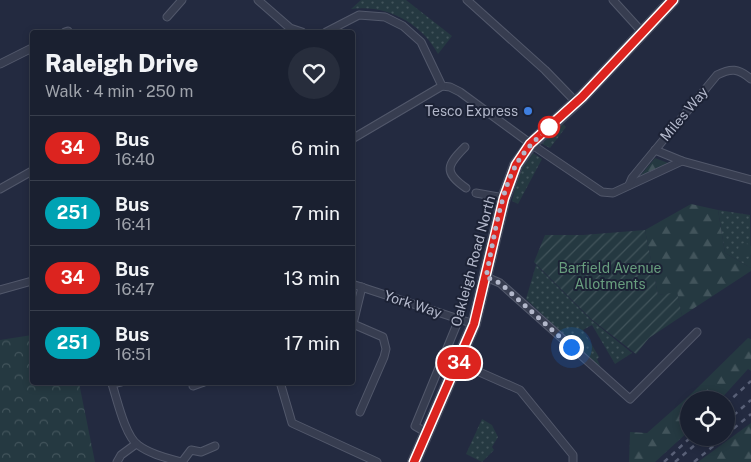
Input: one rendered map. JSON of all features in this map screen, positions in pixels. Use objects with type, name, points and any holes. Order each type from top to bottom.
[{"type":"main road","name":"Oakleigh Road North","points":[[414,462],[459,363],[474,324],[504,198],[516,165],[530,144],[576,102],[673,0]]},
{"type":"street","points":[[166,17],[182,0]]},
{"type":"street","points":[[258,0],[290,28],[296,30]]},
{"type":"street","points":[[467,0],[545,70],[576,102]]},
{"type":"street","points":[[613,0],[643,33]]},
{"type":"street","points":[[330,30],[359,15],[385,17],[403,26],[421,42],[442,86]]},
{"type":"street","points":[[0,64],[30,49]]},
{"type":"street","name":"Miles Way","points":[[629,185],[655,150],[716,76],[729,69],[741,70],[751,79]]},
{"type":"street","points":[[355,137],[442,86],[450,86],[530,144],[602,192],[613,193],[682,161]]},
{"type":"street","points":[[465,147],[452,160],[450,173],[453,179],[466,188]]},
{"type":"street","points":[[655,150],[682,161],[751,180]]},
{"type":"street","points":[[0,189],[30,172]]},
{"type":"street","points":[[476,193],[504,198]]},
{"type":"street","points":[[486,277],[500,283],[630,399],[697,332]]},
{"type":"street","points":[[0,290],[30,282]]},
{"type":"street","name":"York Way","points":[[355,285],[474,324]]},
{"type":"street","points":[[355,316],[362,287]]},
{"type":"street","points":[[427,433],[416,429],[415,426],[459,319]]},
{"type":"street","points":[[355,325],[383,337],[386,349],[360,412]]},
{"type":"street","points":[[459,363],[520,390],[573,455],[573,462]]},
{"type":"street","points":[[437,376],[450,381]]},
{"type":"street","points":[[112,385],[125,425],[136,444],[157,455],[182,462],[191,450],[201,452],[215,446]]},
{"type":"street","points":[[281,385],[292,423],[377,462]]},
{"type":"street","points":[[117,462],[121,456],[136,444]]},
{"type":"green space","points":[[361,0],[406,0],[452,36],[438,54],[423,33],[402,18],[377,10],[351,9]]},
{"type":"green space","points":[[562,123],[566,127],[550,148],[542,144]]},
{"type":"green space","points":[[533,153],[542,159],[518,204],[512,201],[521,168]]},
{"type":"green space","points":[[655,158],[668,163],[640,176]]},
{"type":"green space","points":[[691,204],[718,210],[725,253],[751,268],[751,271],[682,316],[677,293],[658,295],[645,230]]},
{"type":"green space","points":[[718,210],[750,215],[751,268],[725,253]]},
{"type":"green space","name":"Barfield Avenue Allotments","points":[[645,230],[658,295],[677,292],[682,316],[649,338],[636,354],[591,319],[534,262],[545,235],[583,235]]},
{"type":"green space","points":[[742,243],[748,243],[752,250],[748,257],[742,257],[738,253],[738,247]]},
{"type":"green space","points":[[536,265],[590,319],[632,353],[615,364],[592,325],[583,330],[599,357],[597,359],[601,368],[582,351],[579,339],[565,336],[526,299]]},
{"type":"green space","points":[[30,335],[30,385],[79,385],[95,462],[0,462],[0,340]]},
{"type":"green space","points":[[748,338],[751,339],[751,371],[748,369],[728,391],[694,391]]},
{"type":"green space","points":[[680,404],[680,439],[655,462],[629,462],[630,432],[647,433]]},
{"type":"green space","points":[[482,419],[492,425],[498,437],[492,447],[494,450],[482,462],[466,454]]},
{"type":"green space","points":[[751,423],[751,462],[698,462],[720,446],[735,446],[735,435]]},
{"type":"railway","points":[[735,396],[751,381]]},
{"type":"railway","points":[[735,414],[751,400]]},
{"type":"railway","points":[[735,427],[751,414]]},
{"type":"railway","points":[[664,462],[681,446]]},
{"type":"railway","points":[[675,462],[694,446]]},
{"type":"railway","points":[[694,462],[713,446]]},
{"type":"bus line","name":"34","points":[[414,462],[459,363],[474,324],[482,298],[504,198],[516,165],[530,144],[582,97],[673,0]]},
{"type":"place","name":"Tesco Express","points":[[528,111]]},
{"type":"route","points":[[549,127],[530,144],[516,165],[504,198],[486,277],[500,283],[571,347]]}]
